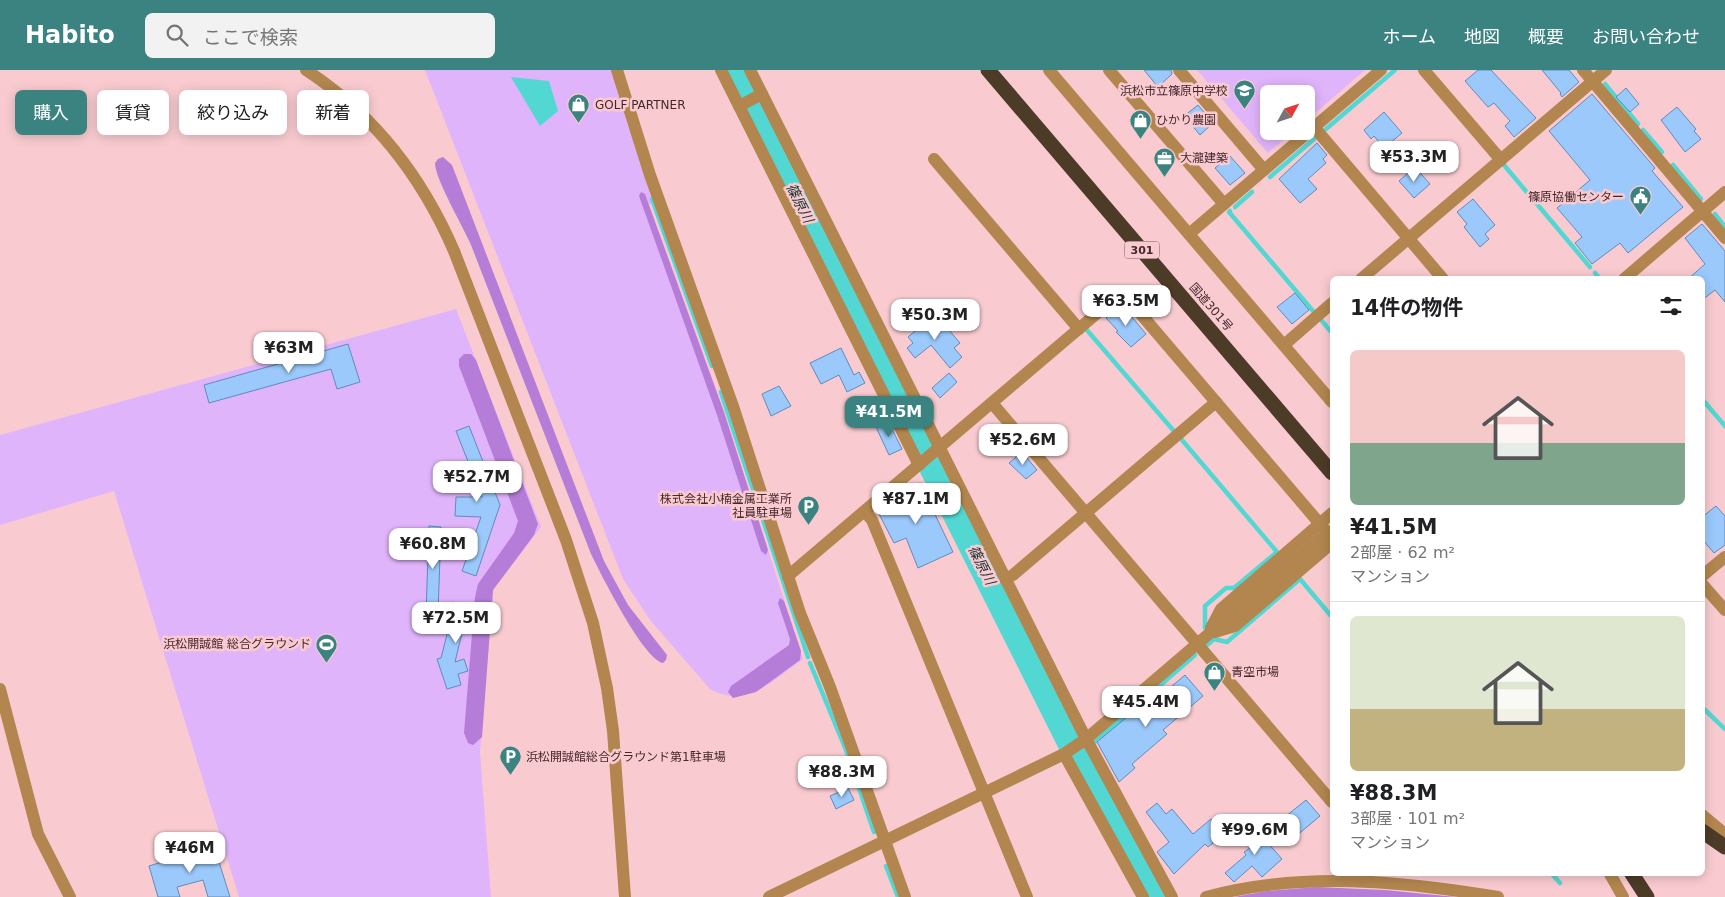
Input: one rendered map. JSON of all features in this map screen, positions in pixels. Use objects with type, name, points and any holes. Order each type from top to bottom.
[{"type":"highway","name":"国道301号","points":[[988,70],[1330,471]]},
{"type":"highway","points":[[1705,833],[1725,848]]},
{"type":"highway","points":[[1633,876],[1647,897]]},
{"type":"street","points":[[306,70],[341,95],[377,128],[408,166],[434,207],[454,252],[563,530],[591,616],[607,688],[613,732],[625,897]]},
{"type":"street","points":[[617,70],[650,175],[734,409],[808,634],[836,702],[905,897]]},
{"type":"street","points":[[721,70],[920,464]]},
{"type":"street","points":[[750,70],[759,95],[937,450],[1005,579],[1083,741],[1172,897]]},
{"type":"street","points":[[1049,70],[1330,400]]},
{"type":"street","points":[[1108,70],[1224,204]]},
{"type":"street","points":[[1179,70],[1264,170]]},
{"type":"street","points":[[1315,127],[1381,70]]},
{"type":"street","points":[[1424,70],[1501,160]]},
{"type":"street","points":[[1584,70],[1725,238]]},
{"type":"street","points":[[1365,276],[1606,70]]},
{"type":"street","points":[[740,105],[759,95]]},
{"type":"street","points":[[1315,129],[1441,276]]},
{"type":"street","points":[[1189,234],[1300,140]]},
{"type":"street","points":[[934,159],[1079,329]]},
{"type":"street","points":[[1627,276],[1725,192]]},
{"type":"street","points":[[769,897],[984,793],[1083,741],[1197,644],[1328,540],[1320,524],[1122,292],[788,576]]},
{"type":"street","points":[[1284,345],[1330,305]]},
{"type":"street","points":[[1005,579],[1013,575],[1086,514],[1216,402]]},
{"type":"street","points":[[992,403],[1330,800]]},
{"type":"street","points":[[865,512],[872,520],[1027,897]]},
{"type":"street","points":[[1208,635],[1221,609],[1330,515]]},
{"type":"street","points":[[1705,574],[1725,557]]},
{"type":"street","points":[[1705,587],[1725,610]]},
{"type":"street","points":[[0,689],[38,834],[70,897]]},
{"type":"street","points":[[1065,752],[1143,897]]},
{"type":"street","points":[[1705,817],[1725,834]]},
{"type":"street","points":[[1611,876],[1623,896]]},
{"type":"street","points":[[1206,897],[1241,888],[1292,881],[1354,877],[1395,879],[1498,897]]},
{"type":"shaded area","points":[[425,70],[613,70],[655,202],[649,205],[724,412],[803,659],[771,683],[748,694],[736,696],[723,695],[710,689],[650,620],[623,579]]},
{"type":"shaded area","name":"浜松市立篠原中学校","points":[[1197,70],[1365,70],[1315,113],[1315,85],[1260,85],[1260,140],[1283,140],[1268,153]]},
{"type":"shaded area","points":[[443,157],[452,165],[604,561],[628,605],[667,655],[663,663],[655,658],[634,632],[591,554],[471,245],[436,170],[435,163]]},
{"type":"shaded area","points":[[641,192],[645,194],[724,412],[768,550],[766,555],[761,551],[717,415],[639,196]]},
{"type":"shaded area","name":"浜松開誠館 総合グラウンド","points":[[456,309],[541,527],[493,590],[480,752],[491,897],[239,897],[114,491],[0,525],[0,435]]},
{"type":"shaded area","points":[[464,354],[471,354],[476,360],[538,524],[534,535],[493,590],[482,737],[473,745],[468,743],[464,733],[475,597],[478,584],[514,533],[518,521],[459,366],[459,359]]},
{"type":"shaded area","points":[[780,598],[784,601],[801,651],[800,660],[756,692],[733,698],[728,692],[731,686],[789,645],[790,639],[778,603]]},
{"type":"shaded area","points":[[1317,887],[1385,890],[1456,897],[1234,897],[1267,891]]},
{"type":"water","points":[[511,77],[549,81],[558,111],[540,126]]},
{"type":"building","points":[[1144,70],[1171,70],[1172,74],[1158,87]]},
{"type":"building","points":[[1478,70],[1491,70],[1536,118],[1514,137],[1505,126],[1510,121],[1494,103],[1488,107],[1465,81]]},
{"type":"building","points":[[1542,70],[1569,70],[1579,82],[1562,97],[1561,93]]},
{"type":"building","points":[[1626,88],[1639,104],[1630,112],[1616,97]]},
{"type":"building","points":[[1592,94],[1655,168],[1652,171],[1683,207],[1628,253],[1620,243],[1592,264],[1575,243],[1582,237],[1557,208],[1590,180],[1549,131]]},
{"type":"building","points":[[1198,105],[1213,123],[1200,135],[1184,116]]},
{"type":"building","points":[[1677,107],[1696,129],[1694,131],[1701,139],[1685,152],[1661,120]]},
{"type":"building","points":[[1384,112],[1402,133],[1384,148],[1374,136],[1371,139],[1364,130]]},
{"type":"building","points":[[1317,143],[1327,155],[1323,159],[1326,163],[1308,179],[1317,189],[1300,203],[1279,179]]},
{"type":"building","points":[[1230,156],[1245,173],[1230,185],[1215,168]]},
{"type":"building","points":[[1415,167],[1430,184],[1414,198],[1399,181]]},
{"type":"building","points":[[1473,199],[1495,225],[1485,234],[1489,239],[1480,247],[1464,227],[1467,224],[1457,212]]},
{"type":"building","points":[[1702,224],[1725,251],[1725,302],[1715,290],[1705,298],[1705,276],[1691,276],[1705,264],[1685,238]]},
{"type":"building","points":[[1295,293],[1309,310],[1292,324],[1277,307]]},
{"type":"building","points":[[1120,307],[1125,313],[1127,311],[1146,334],[1131,347],[1116,332],[1118,331],[1106,318]]},
{"type":"building","points":[[935,314],[960,343],[954,348],[962,357],[950,368],[931,345],[915,358],[907,348],[913,343],[908,337]]},
{"type":"building","points":[[348,344],[360,382],[337,389],[331,369],[209,403],[204,385]]},
{"type":"building","points":[[841,348],[854,375],[859,372],[865,383],[847,392],[839,375],[821,384],[810,363]]},
{"type":"building","points":[[949,373],[957,382],[940,398],[932,388]]},
{"type":"building","points":[[779,386],[791,406],[771,416],[762,394]]},
{"type":"building","points":[[888,421],[902,449],[889,455],[876,427]]},
{"type":"building","points":[[469,426],[500,505],[476,576],[462,571],[481,517],[455,516],[456,497],[482,497],[456,431]]},
{"type":"building","points":[[1022,452],[1037,470],[1026,479],[1009,463]]},
{"type":"building","points":[[920,483],[953,552],[918,568],[906,538],[894,543],[878,512],[896,495]]},
{"type":"building","points":[[1716,506],[1725,516],[1725,545],[1714,553],[1705,542],[1705,515]]},
{"type":"building","points":[[429,526],[441,527],[438,614],[426,614]]},
{"type":"building","points":[[452,602],[486,611],[486,617],[466,616],[455,662],[464,659],[468,671],[458,674],[461,685],[447,689],[437,659],[441,658],[452,615],[447,615]]},
{"type":"building","points":[[1185,675],[1203,696],[1163,730],[1167,734],[1132,764],[1135,768],[1119,782],[1097,742],[1133,712],[1136,716]]},
{"type":"building","points":[[848,788],[854,800],[836,809],[830,796]]},
{"type":"building","points":[[1306,800],[1320,816],[1295,837],[1281,820]]},
{"type":"building","points":[[1157,803],[1166,814],[1172,809],[1193,834],[1211,819],[1224,834],[1208,847],[1205,844],[1174,874],[1157,852],[1169,842],[1146,812]]},
{"type":"building","points":[[1252,825],[1282,859],[1262,877],[1252,866],[1234,882],[1225,873],[1246,855],[1244,852],[1250,848],[1240,836]]},
{"type":"building","points":[[214,846],[230,897],[208,897],[203,880],[177,887],[180,897],[158,897],[149,866]]},
{"type":"waterway","name":"篠原川","points":[[734,70],[1070,740],[1155,897]]},
{"type":"waterway","points":[[1326,129],[1395,70]]},
{"type":"waterway","points":[[1605,84],[1638,124]]},
{"type":"waterway","points":[[1643,130],[1662,152]]},
{"type":"waterway","points":[[1270,177],[1313,140]]},
{"type":"waterway","points":[[1504,165],[1530,196]]},
{"type":"waterway","points":[[1673,165],[1701,199]]},
{"type":"waterway","points":[[1235,207],[1252,192]]},
{"type":"waterway","points":[[654,198],[652,199],[712,366]]},
{"type":"waterway","points":[[1537,204],[1590,267]]},
{"type":"waterway","points":[[1230,211],[1313,311]]},
{"type":"waterway","points":[[1715,214],[1725,227]]},
{"type":"waterway","points":[[1322,321],[1330,331]]},
{"type":"waterway","points":[[1086,329],[1173,430]]},
{"type":"waterway","points":[[721,392],[808,657]]},
{"type":"waterway","points":[[1705,403],[1725,426]]},
{"type":"waterway","points":[[1182,440],[1277,552],[1234,588],[1226,588],[1205,606],[1205,628]]},
{"type":"waterway","points":[[1207,645],[1214,639],[1227,642],[1300,579],[1330,615]]},
{"type":"waterway","points":[[1096,741],[1195,655]]},
{"type":"waterway","points":[[810,663],[846,750],[874,832]]},
{"type":"waterway","points":[[1705,710],[1725,729]]},
{"type":"waterway","name":"篠原川","points":[[1078,756],[1083,751]]},
{"type":"waterway","points":[[886,866],[898,897]]},
{"type":"waterway","points":[[1554,876],[1560,883]]},
{"type":"place","name":"浜松市立篠原中学校","points":[[1244,110]]},
{"type":"place","name":"GOLF PARTNER","points":[[579,124]]},
{"type":"place","name":"ひかり農園","points":[[1140,139]]},
{"type":"place","name":"大瀧建築","points":[[1164,177]]},
{"type":"place","name":"篠原協働センター","points":[[1640,216]]},
{"type":"place","name":"株式会社小楠金属工業所 社員駐車場","points":[[808,525]]},
{"type":"place","name":"浜松開誠館 総合グラウンド","points":[[327,663]]},
{"type":"place","name":"青空市場","points":[[1215,691]]},
{"type":"place","name":"浜松開誠館総合グラウンド第1駐車場","points":[[510,776]]}]
